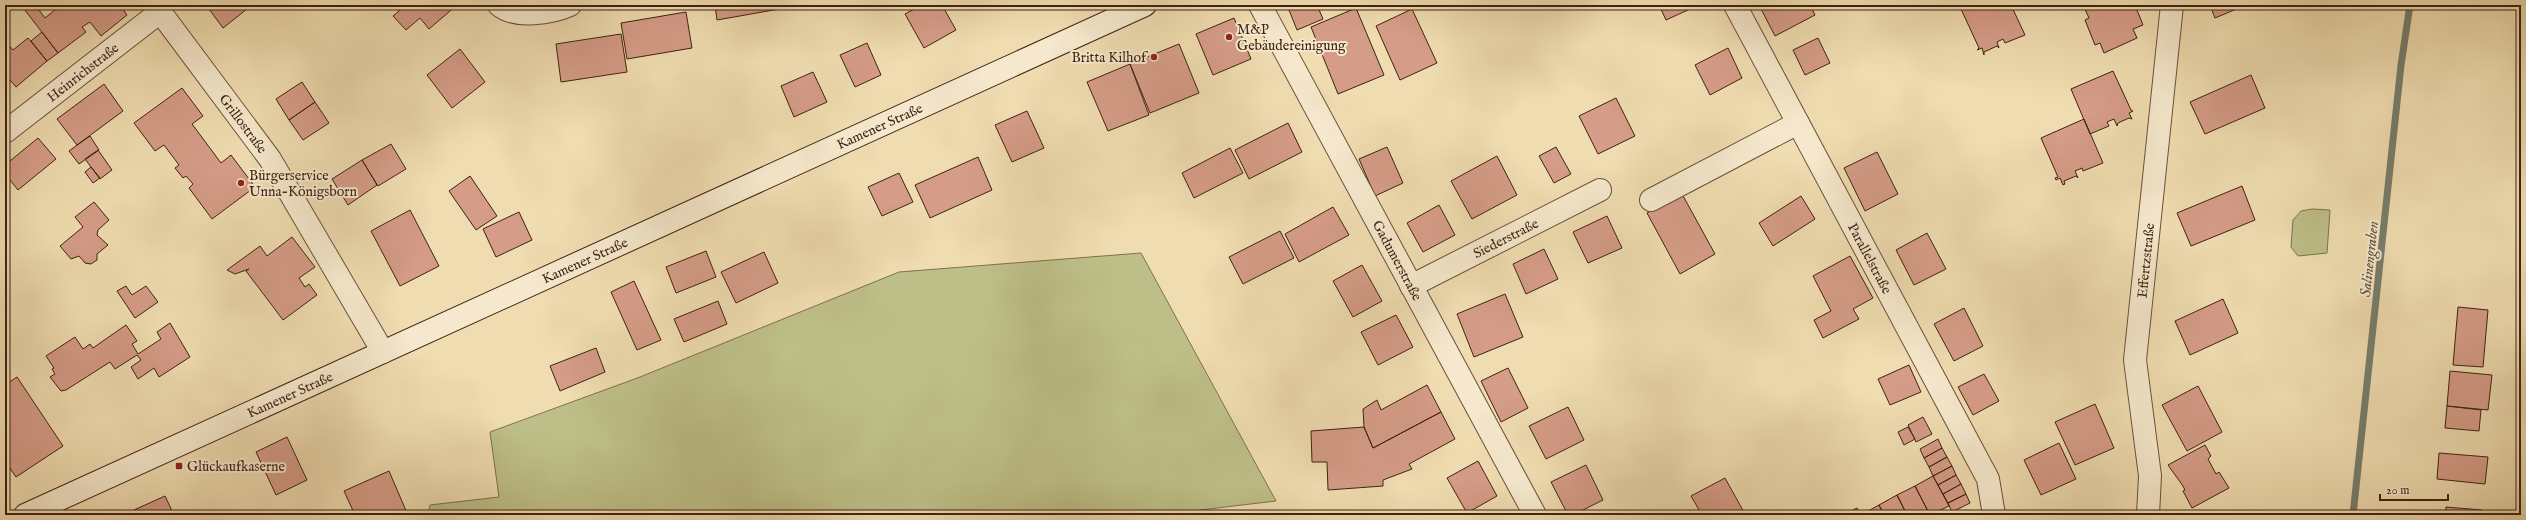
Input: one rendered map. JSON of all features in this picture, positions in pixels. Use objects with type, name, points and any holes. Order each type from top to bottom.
[{"type":"street","points":[[499,5],[524,13],[553,12],[570,5]]},
{"type":"street","name":"Kamener Straße","points":[[25,515],[1145,5]]},
{"type":"street","name":"Gadumerstraße","points":[[1260,5],[1535,515]]},
{"type":"street","name":"Parallelstraße","points":[[1735,5],[1988,479],[1994,515]]},
{"type":"street","name":"Effertzstraße","points":[[2148,515],[2150,476],[2135,360],[2172,5]]},
{"type":"street","name":"Grillostraße","points":[[157,8],[270,159],[383,352]]},
{"type":"street","name":"Heinrichstraße","points":[[5,132],[157,8]]},
{"type":"street","points":[[1651,200],[1798,123]]},
{"type":"street","name":"Siederstraße","points":[[1411,286],[1600,190]]},
{"type":"green space","points":[[2312,209],[2330,210],[2327,253],[2298,256],[2291,247],[2293,220],[2301,211]]},
{"type":"green space","points":[[1141,253],[1276,501],[1158,515],[428,515],[430,505],[499,497],[490,432],[640,377],[899,272]]},
{"type":"building","points":[[21,5],[35,5],[45,18],[61,5],[120,5],[127,15],[101,36],[90,22],[82,27],[86,32],[58,53]]},
{"type":"building","points":[[206,5],[252,5],[223,28]]},
{"type":"building","points":[[406,5],[457,5],[429,29],[420,18],[406,30],[393,16]]},
{"type":"building","points":[[715,5],[784,5],[785,8],[717,20]]},
{"type":"building","points":[[922,5],[942,5],[956,30],[924,48],[905,14]]},
{"type":"building","points":[[1287,5],[1317,5],[1323,19],[1297,30]]},
{"type":"building","points":[[1659,5],[1699,5],[1666,20]]},
{"type":"building","points":[[1759,5],[1810,5],[1815,15],[1775,36]]},
{"type":"building","points":[[1972,5],[2011,5],[2025,35],[2005,43],[2003,39],[1997,42],[1999,48],[1997,46],[1984,52],[1984,55],[1982,48],[1977,50],[1979,48],[1961,9]]},
{"type":"building","points":[[2083,5],[2135,5],[2143,25],[2133,29],[2137,38],[2104,53],[2100,43],[2095,45],[2085,20],[2089,18]]},
{"type":"building","points":[[2210,5],[2246,5],[2215,18]]},
{"type":"building","points":[[1356,8],[1384,75],[1338,94],[1311,27]]},
{"type":"building","points":[[1412,9],[1437,63],[1400,80],[1376,26]]},
{"type":"building","points":[[686,12],[692,48],[627,59],[621,23]]},
{"type":"building","points":[[1234,18],[1251,59],[1213,75],[1196,34]]},
{"type":"building","points":[[42,32],[58,53],[47,61],[31,41]]},
{"type":"building","points":[[621,34],[627,72],[561,82],[556,44]]},
{"type":"building","points":[[28,38],[47,61],[16,87],[5,74],[5,44],[7,43],[13,50]]},
{"type":"building","points":[[1818,38],[1830,63],[1805,75],[1793,50]]},
{"type":"building","points":[[867,43],[881,75],[855,87],[840,55]]},
{"type":"building","points":[[1179,44],[1199,93],[1150,113],[1130,64]]},
{"type":"building","points":[[1728,48],[1742,78],[1710,95],[1695,65]]},
{"type":"building","points":[[460,49],[485,82],[452,108],[427,75]]},
{"type":"building","points":[[1130,64],[1149,115],[1108,131],[1087,82]]},
{"type":"building","points":[[2113,71],[2131,110],[2133,111],[2129,113],[2132,119],[2129,118],[2118,123],[2117,126],[2114,119],[2107,122],[2109,126],[2090,134],[2071,89]]},
{"type":"building","points":[[813,72],[827,102],[794,117],[781,86]]},
{"type":"building","points":[[2251,75],[2265,108],[2205,134],[2190,102]]},
{"type":"building","points":[[302,82],[315,102],[289,120],[276,99]]},
{"type":"building","points":[[104,84],[123,111],[77,145],[57,119]]},
{"type":"building","points":[[182,88],[203,116],[192,124],[221,163],[231,155],[255,187],[212,219],[189,188],[193,184],[186,176],[183,178],[175,168],[179,165],[164,145],[155,151],[134,123]]},
{"type":"building","points":[[1616,98],[1635,136],[1598,154],[1579,116]]},
{"type":"building","points":[[315,102],[329,123],[303,140],[289,120]]},
{"type":"building","points":[[1027,111],[1044,148],[1012,162],[995,125]]},
{"type":"building","points":[[2084,119],[2103,163],[2083,171],[2082,168],[2075,171],[2078,178],[2076,176],[2064,181],[2065,184],[2063,185],[2060,178],[2056,180],[2055,178],[2058,177],[2041,138]]},
{"type":"building","points":[[1288,123],[1302,152],[1249,179],[1235,150]]},
{"type":"building","points":[[90,136],[99,150],[79,164],[69,151]]},
{"type":"building","points":[[38,138],[56,159],[18,190],[5,174],[5,165]]},
{"type":"building","points":[[391,144],[406,169],[378,186],[362,160]]},
{"type":"building","points":[[1387,147],[1403,183],[1375,196],[1359,159]]},
{"type":"building","points":[[1556,147],[1571,174],[1554,183],[1539,156]]},
{"type":"building","points":[[1230,148],[1243,173],[1194,198],[1182,173]]},
{"type":"building","points":[[98,150],[112,170],[100,179],[85,159]]},
{"type":"building","points":[[1877,152],[1898,194],[1865,211],[1844,168]]},
{"type":"building","points":[[1497,156],[1517,195],[1472,219],[1451,181]]},
{"type":"building","points":[[978,157],[992,190],[930,218],[915,185]]},
{"type":"building","points":[[362,160],[377,185],[348,205],[332,179]]},
{"type":"building","points":[[91,167],[100,178],[93,183],[85,172]]},
{"type":"building","points":[[899,173],[913,202],[882,216],[868,187]]},
{"type":"building","points":[[470,176],[497,216],[476,230],[449,191]]},
{"type":"building","points":[[2242,186],[2255,220],[2191,246],[2177,213]]},
{"type":"building","points":[[1682,194],[1715,254],[1680,274],[1647,213]]},
{"type":"building","points":[[1801,196],[1815,219],[1773,246],[1759,223]]},
{"type":"building","points":[[94,202],[109,220],[98,230],[97,235],[108,245],[97,254],[97,260],[91,264],[85,263],[79,256],[71,259],[60,246],[83,227],[75,217]]},
{"type":"building","points":[[1439,205],[1455,235],[1423,252],[1407,223]]},
{"type":"building","points":[[1333,207],[1349,235],[1299,262],[1285,234]]},
{"type":"building","points":[[410,210],[439,266],[400,286],[371,231]]},
{"type":"building","points":[[519,212],[532,240],[496,257],[483,229]]},
{"type":"building","points":[[1607,216],[1622,248],[1588,263],[1573,232]]},
{"type":"building","points":[[1280,231],[1294,258],[1243,284],[1229,257]]},
{"type":"building","points":[[1927,233],[1946,269],[1914,285],[1896,250]]},
{"type":"building","points":[[292,237],[315,267],[299,278],[305,287],[309,284],[317,295],[283,320],[246,271],[249,269],[235,274],[227,270],[260,246],[267,256]]},
{"type":"building","points":[[1544,249],[1558,279],[1526,294],[1513,264]]},
{"type":"building","points":[[706,251],[716,277],[676,293],[666,267]]},
{"type":"building","points":[[764,252],[778,283],[736,303],[721,272]]},
{"type":"building","points":[[1850,256],[1873,298],[1853,309],[1859,319],[1823,338],[1814,320],[1831,311],[1813,276]]},
{"type":"building","points":[[1362,265],[1382,301],[1353,317],[1333,281]]},
{"type":"building","points":[[634,281],[661,340],[637,350],[611,292]]},
{"type":"building","points":[[126,286],[132,295],[146,286],[158,302],[135,318],[117,291]]},
{"type":"building","points":[[1505,294],[1523,337],[1474,357],[1457,314]]},
{"type":"building","points":[[2223,299],[2238,333],[2190,355],[2175,321]]},
{"type":"building","points":[[718,301],[727,324],[684,342],[674,319]]},
{"type":"building","points":[[2458,307],[2488,310],[2483,367],[2453,365]]},
{"type":"building","points":[[1964,308],[1983,346],[1954,361],[1934,324]]},
{"type":"building","points":[[1396,315],[1413,347],[1378,365],[1361,332]]},
{"type":"building","points":[[170,323],[190,357],[159,377],[154,368],[138,379],[131,367],[141,360],[137,355],[115,369],[110,362],[66,390],[61,391],[50,377],[55,374],[52,369],[54,368],[46,356],[75,337],[83,349],[90,344],[93,348],[126,325],[137,341],[132,344],[138,354],[161,339],[157,332]]},
{"type":"building","points":[[596,348],[605,372],[560,391],[550,366]]},
{"type":"building","points":[[1909,365],[1921,392],[1890,405],[1878,379]]},
{"type":"building","points":[[1508,368],[1528,408],[1501,422],[1481,381]]},
{"type":"building","points":[[2450,371],[2492,375],[2488,410],[2447,406]]},
{"type":"building","points":[[1984,374],[1999,401],[1973,415],[1958,387]]},
{"type":"building","points":[[17,377],[63,446],[16,477],[5,461],[5,385]]},
{"type":"building","points":[[1427,385],[1441,412],[1373,448],[1364,427],[1363,409],[1377,400],[1381,410]]},
{"type":"building","points":[[2198,386],[2222,432],[2187,451],[2162,405]]},
{"type":"building","points":[[2095,404],[2114,448],[2075,465],[2055,422]]},
{"type":"building","points":[[2447,406],[2481,410],[2479,431],[2445,428]]},
{"type":"building","points":[[1568,407],[1584,440],[1546,459],[1529,426]]},
{"type":"building","points":[[1441,412],[1455,439],[1409,464],[1412,469],[1383,480],[1383,486],[1328,490],[1327,462],[1312,462],[1311,431],[1364,427],[1373,448]]},
{"type":"building","points":[[1923,417],[1932,434],[1916,442],[1908,425]]},
{"type":"building","points":[[1908,427],[1915,439],[1904,445],[1898,432]]},
{"type":"building","points":[[287,437],[307,480],[276,495],[256,452]]},
{"type":"building","points":[[1938,439],[1942,448],[1924,458],[1920,449]]},
{"type":"building","points":[[2059,443],[2076,479],[2041,495],[2024,460]]},
{"type":"building","points":[[2205,445],[2211,456],[2208,459],[2216,474],[2219,472],[2229,488],[2192,508],[2183,491],[2185,490],[2183,486],[2168,465]]},
{"type":"building","points":[[1942,448],[1947,457],[1929,467],[1924,458]]},
{"type":"building","points":[[2439,453],[2488,457],[2485,484],[2437,479]]},
{"type":"building","points":[[1947,457],[1952,466],[1933,476],[1929,467]]},
{"type":"building","points":[[1478,461],[1497,496],[1467,513],[1447,478]]},
{"type":"building","points":[[1586,465],[1603,500],[1573,515],[1568,515],[1551,482]]},
{"type":"building","points":[[1952,466],[1956,475],[1938,485],[1933,476]]},
{"type":"building","points":[[389,471],[407,513],[402,515],[355,515],[344,491]]},
{"type":"building","points":[[1956,475],[1961,484],[1943,494],[1938,485]]},
{"type":"building","points":[[1933,476],[1949,506],[1930,515],[1915,486]]},
{"type":"building","points":[[1725,478],[1745,514],[1702,515],[1691,496]]},
{"type":"building","points":[[1961,484],[1966,494],[1948,503],[1943,494]]},
{"type":"building","points":[[1915,486],[1930,515],[1907,515],[1897,495]]},
{"type":"building","points":[[1966,494],[1970,503],[1952,512],[1948,503]]},
{"type":"building","points":[[1897,495],[1907,515],[1884,515],[1879,505]]},
{"type":"building","points":[[165,496],[174,515],[123,515]]},
{"type":"building","points":[[1879,505],[1884,515],[1861,515]]},
{"type":"building","points":[[2446,507],[2482,510],[2482,515],[2446,515]]},
{"type":"building","points":[[1857,508],[1860,515],[1843,515]]},
{"type":"waterway","name":"Salinengraben","points":[[2353,515],[2401,65],[2410,5]]},
{"type":"place","name":"M&P Gebäudereinigung","points":[[1229,37]]},
{"type":"place","name":"Britta Kilhof","points":[[1154,57]]},
{"type":"place","name":"Bürgerservice Unna-Königsborn","points":[[241,183]]},
{"type":"place","name":"Glückaufkaserne","points":[[179,466]]}]
